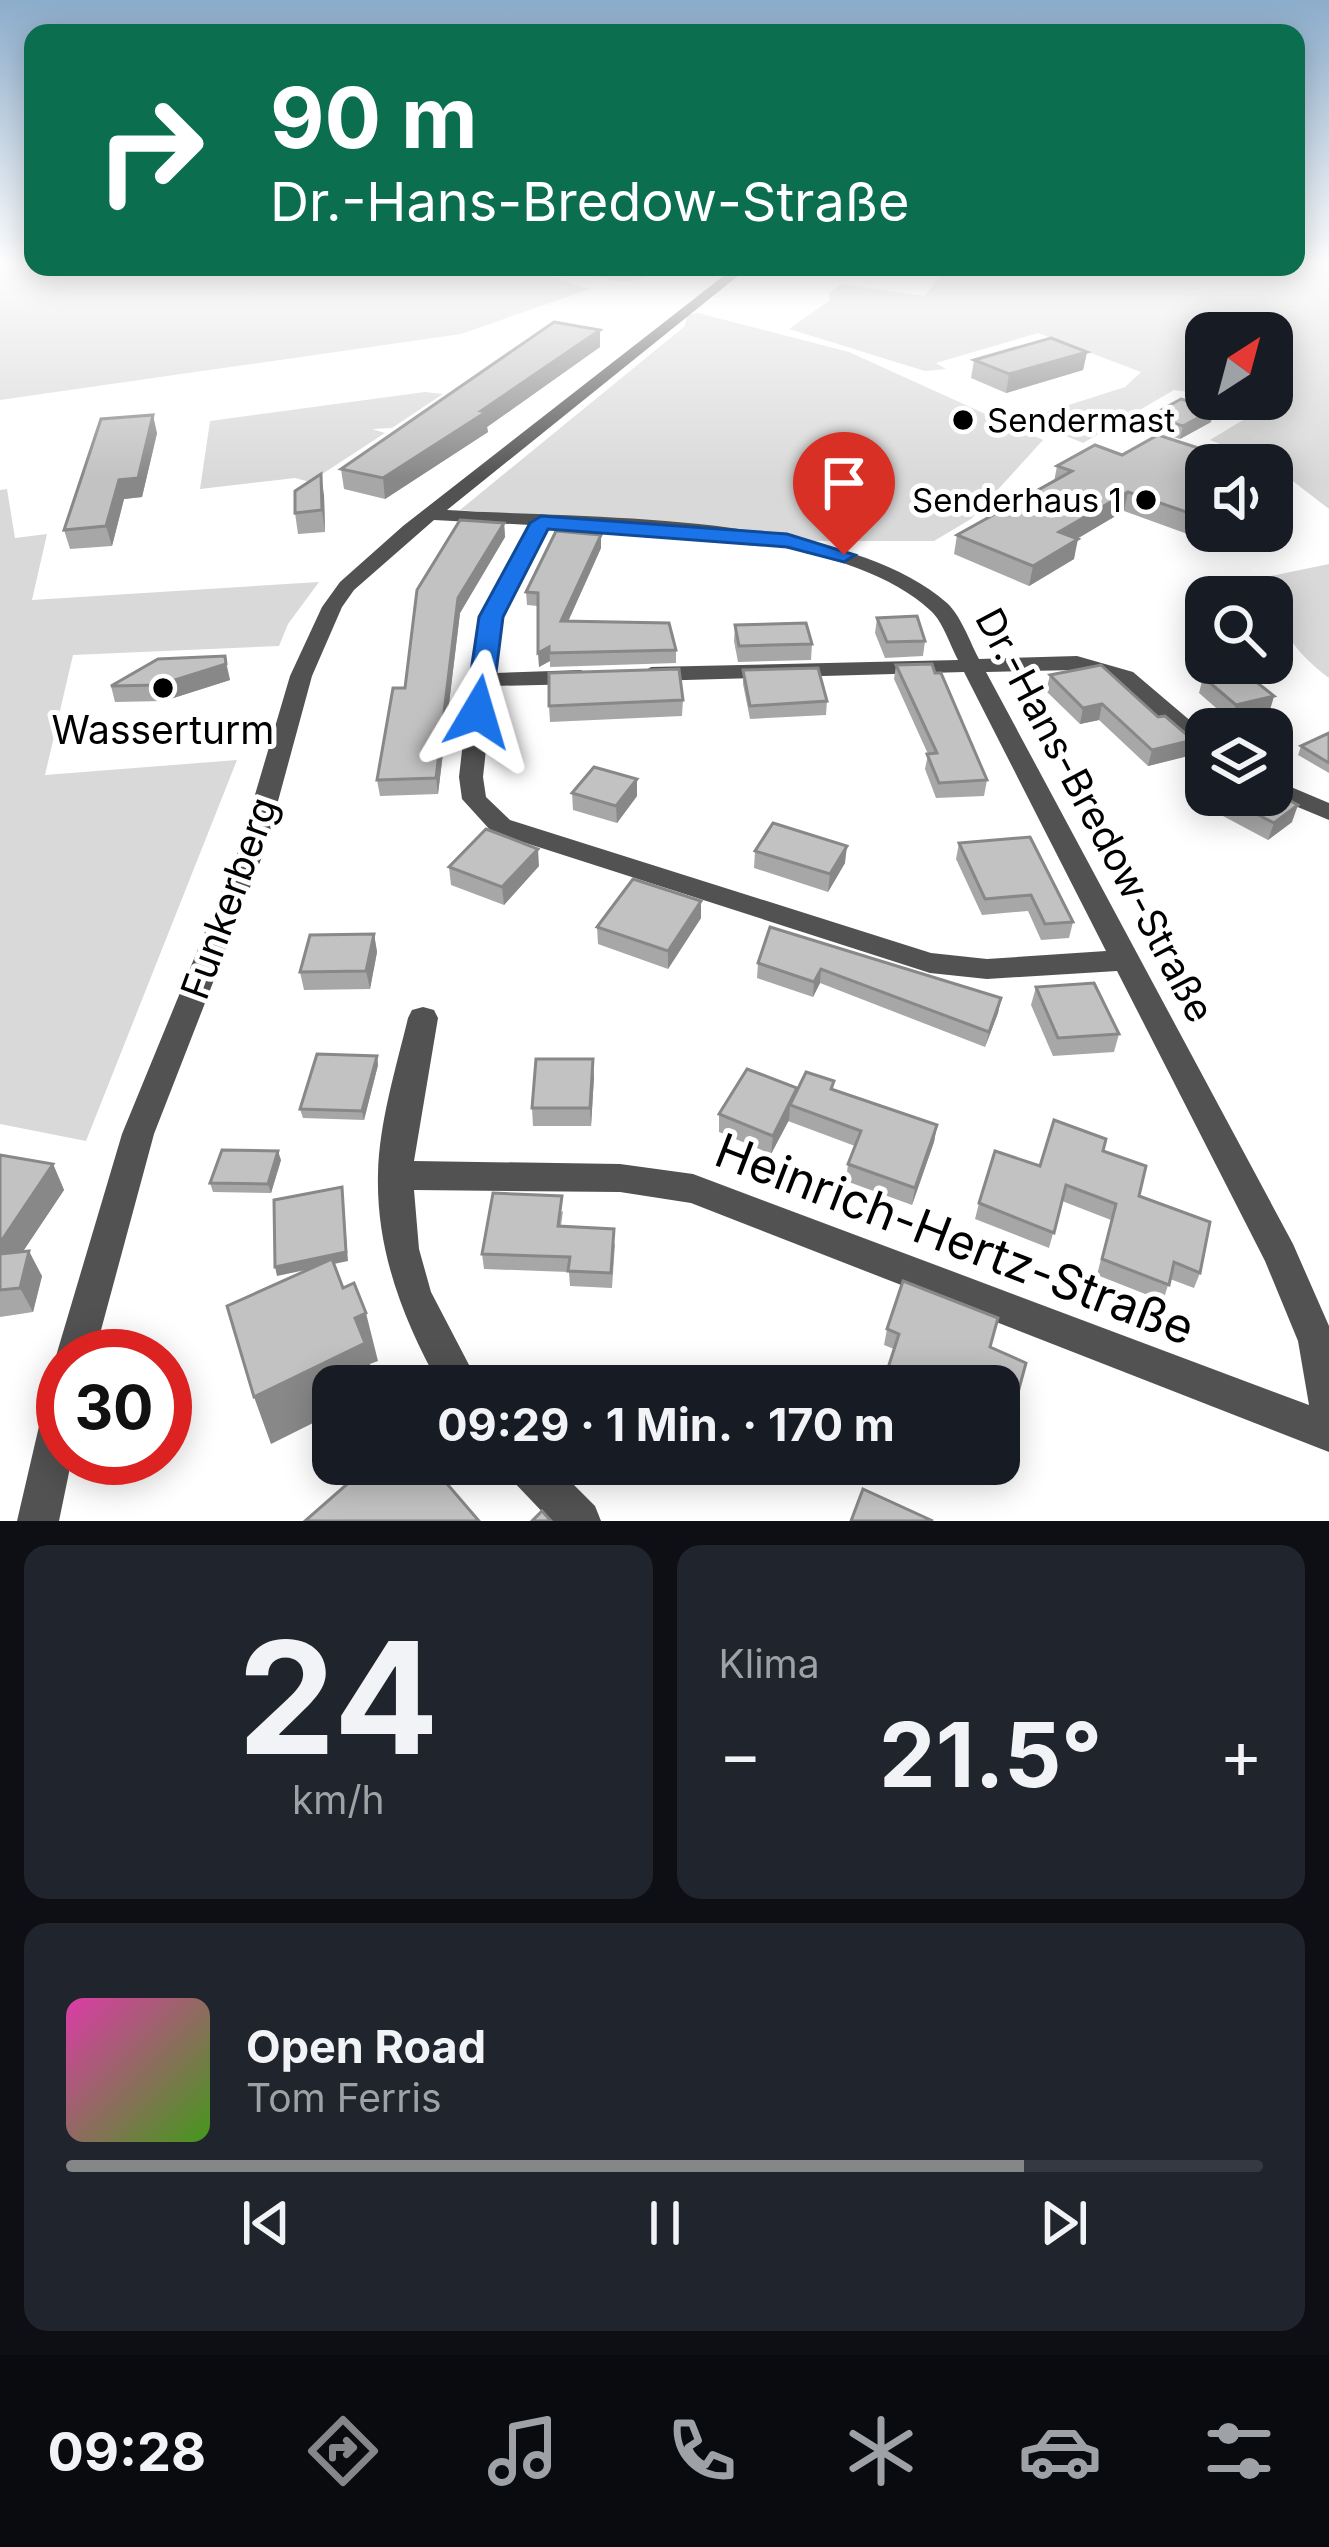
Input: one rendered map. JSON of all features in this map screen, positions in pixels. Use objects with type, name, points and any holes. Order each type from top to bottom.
[{"type":"street","name":"Funkerberg","points":[[83,1329],[138,1134],[252,849],[316,635],[347,586],[656,336]]},
{"type":"street","name":"Dr.-Hans-Bredow-Straße","points":[[432,514],[787,541],[853,557],[914,586],[942,609],[1280,1255],[1317,1341],[1329,1408]]},
{"type":"street","points":[[541,523],[491,617],[481,680],[471,777],[474,799],[501,826],[931,963],[987,969],[1126,960]]},
{"type":"street","points":[[481,680],[1059,662],[1110,671],[1143,690],[1185,727]]},
{"type":"street","points":[[1293,796],[1329,812]]},
{"type":"street","points":[[423,1018],[394,1174],[400,1250],[422,1327],[447,1365]]},
{"type":"street","name":"Heinrich-Hertz-Straße","points":[[394,1174],[620,1178],[694,1190],[1329,1432]]},
{"type":"street","points":[[38,1521],[46,1485]]},
{"type":"street","points":[[545,1485],[580,1521]]},
{"type":"shaded area","points":[[0,336],[447,336],[0,400]]},
{"type":"shaded area","points":[[673,336],[787,336],[849,352],[1043,440],[971,519],[934,541],[816,541],[460,510]]},
{"type":"shaded area","points":[[812,336],[1028,336],[936,363],[946,369],[925,371]]},
{"type":"shaded area","points":[[1046,336],[1185,336],[1185,391],[1174,390],[1083,443],[1025,419],[1125,387],[1141,372]]},
{"type":"shaded area","points":[[1293,336],[1329,336],[1329,509],[1293,481],[1293,444],[1210,440],[1243,420],[1293,420]]},
{"type":"shaded area","points":[[425,392],[443,394],[392,428],[372,429],[385,433],[310,482],[295,478],[200,489],[210,421]]},
{"type":"shaded area","points":[[7,489],[15,538],[47,534],[32,600],[319,582],[288,624],[279,646],[73,655],[45,775],[237,760],[86,1141],[0,1124],[0,490]]},
{"type":"shaded area","points":[[1329,564],[1329,678],[1293,642],[1293,576],[1271,576]]},
{"type":"building","points":[[534,336],[591,336],[383,478],[341,469]]},
{"type":"building","points":[[1051,338],[1087,352],[1009,374],[974,360]]},
{"type":"building","points":[[1181,399],[1185,400],[1185,420],[1194,420],[1183,426],[1150,416]]},
{"type":"building","points":[[153,415],[138,478],[119,480],[106,526],[64,530],[101,419]]},
{"type":"building","points":[[1158,435],[1186,444],[1185,512],[1128,492],[1059,532],[1078,539],[1033,566],[957,535],[1072,471],[1057,466],[1095,445],[1122,455]]},
{"type":"building","points":[[321,474],[322,510],[295,513],[295,491]]},
{"type":"building","points":[[460,520],[504,523],[458,598],[436,778],[377,780],[393,688],[405,688],[417,590]]},
{"type":"building","points":[[556,531],[601,535],[561,621],[669,623],[676,650],[549,653],[549,647],[538,653],[538,593],[526,592]]},
{"type":"building","points":[[917,616],[925,641],[887,642],[877,618]]},
{"type":"building","points":[[806,623],[812,644],[739,646],[735,625]]},
{"type":"building","points":[[225,656],[226,664],[159,685],[111,686],[158,659]]},
{"type":"building","points":[[932,664],[935,673],[941,673],[987,780],[939,783],[927,754],[937,753],[896,665]]},
{"type":"building","points":[[1101,665],[1158,717],[1165,716],[1185,733],[1185,742],[1152,750],[1102,704],[1083,708],[1050,675]]},
{"type":"building","points":[[818,668],[827,701],[750,706],[743,670]]},
{"type":"building","points":[[679,669],[683,700],[549,706],[549,673]]},
{"type":"building","points":[[1211,684],[1259,684],[1274,696],[1236,705]]},
{"type":"building","points":[[1329,733],[1329,763],[1301,746]]},
{"type":"building","points":[[594,767],[637,779],[616,806],[572,793]]},
{"type":"building","points":[[773,823],[847,846],[830,874],[755,851]]},
{"type":"building","points":[[486,829],[538,849],[502,887],[449,867]]},
{"type":"building","points":[[1030,837],[1073,922],[1045,924],[1031,895],[985,899],[959,843]]},
{"type":"building","points":[[633,879],[701,901],[668,951],[597,927]]},
{"type":"building","points":[[770,927],[1001,998],[989,1032],[821,969],[814,982],[758,963]]},
{"type":"building","points":[[374,934],[366,971],[300,972],[310,935]]},
{"type":"building","points":[[1094,983],[1119,1034],[1058,1038],[1036,987]]},
{"type":"building","points":[[317,1054],[377,1056],[362,1111],[300,1109]]},
{"type":"building","points":[[536,1059],[593,1059],[590,1108],[532,1108]]},
{"type":"building","points":[[747,1069],[797,1088],[773,1136],[719,1114]]},
{"type":"building","points":[[806,1072],[834,1081],[831,1089],[937,1125],[915,1188],[848,1164],[861,1131],[790,1105]]},
{"type":"building","points":[[1054,1120],[1106,1139],[1103,1151],[1146,1166],[1139,1196],[1210,1222],[1200,1273],[1174,1262],[1169,1285],[1102,1259],[1116,1204],[1066,1185],[1054,1233],[979,1203],[995,1151],[1040,1166]]},
{"type":"building","points":[[222,1150],[278,1151],[268,1184],[210,1183]]},
{"type":"building","points":[[0,1155],[53,1164],[0,1243]]},
{"type":"building","points":[[342,1187],[346,1252],[275,1267],[274,1200]]},
{"type":"building","points":[[493,1193],[562,1196],[558,1226],[614,1229],[611,1273],[568,1271],[570,1257],[482,1254]]},
{"type":"building","points":[[29,1251],[20,1288],[0,1290],[0,1254]]},
{"type":"building","points":[[332,1259],[343,1288],[354,1283],[366,1313],[355,1318],[365,1343],[254,1397],[227,1306]]},
{"type":"building","points":[[903,1281],[998,1318],[990,1347],[1026,1363],[1020,1385],[1020,1365],[889,1365],[899,1334],[887,1329]]},
{"type":"building","points":[[346,1485],[448,1485],[479,1521],[305,1521]]},
{"type":"building","points":[[863,1489],[933,1521],[851,1521]]},
{"type":"building","points":[[542,1511],[551,1521],[532,1521]]},
{"type":"place","name":"Sendermast","points":[[963,420]]},
{"type":"place","name":"Senderhaus 1","points":[[1146,500]]},
{"type":"place","name":"Wasserturm","points":[[163,688]]},
{"type":"route","points":[[478,712],[491,617],[541,523],[787,541],[844,555]]}]
